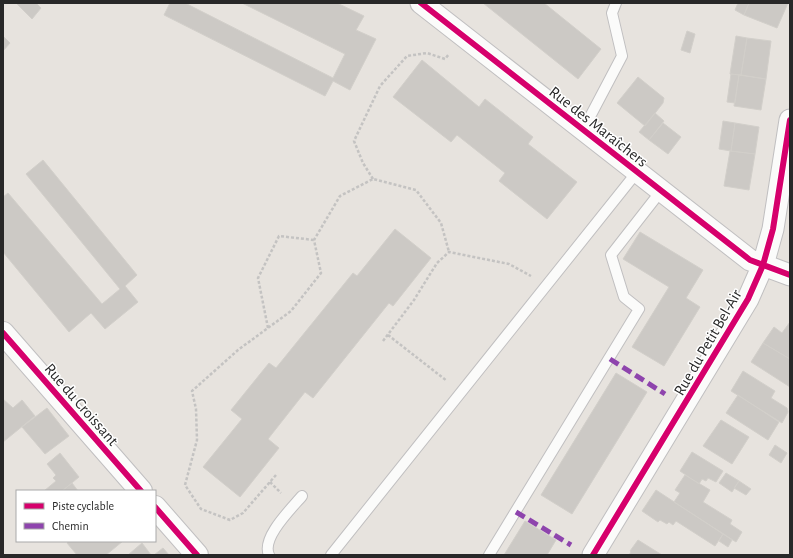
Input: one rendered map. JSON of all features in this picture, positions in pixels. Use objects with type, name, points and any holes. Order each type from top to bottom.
[{"type":"street","name":"Rue des Maraîchers","points":[[421,3],[750,260],[790,275]]},
{"type":"street","name":"Rue du Petit Bel-Air","points":[[592,555],[748,299],[763,265],[773,229],[790,120]]},
{"type":"street","name":"Rue du Croissant","points":[[3,333],[140,490]]},
{"type":"street","points":[[156,509],[196,555]]},
{"type":"lane","points":[[583,130],[622,56],[612,13],[616,3]]},
{"type":"lane","points":[[332,555],[637,172]]},
{"type":"lane","points":[[489,555],[639,309],[624,297],[611,255],[661,191]]},
{"type":"lane","points":[[269,555],[267,551],[272,533],[302,496]]},
{"type":"path","points":[[373,179],[363,163],[354,141],[380,86],[406,56],[427,53],[445,59],[453,49]]},
{"type":"path","points":[[276,475],[243,513],[230,520],[201,509],[185,485],[197,440],[196,409],[192,391],[238,350],[291,312],[321,273],[314,240],[340,196],[373,179],[416,190],[441,223],[449,252]]},
{"type":"path","points":[[268,328],[258,278],[279,236],[314,240]]},
{"type":"path","points":[[449,252],[509,264],[547,285]]},
{"type":"path","points":[[383,341],[414,300],[437,263],[449,252]]},
{"type":"path","points":[[388,335],[461,392]]},
{"type":"building","points":[[16,3],[36,3],[41,8],[32,19]]},
{"type":"building","points":[[170,3],[185,3],[333,78],[345,54],[242,3],[337,3],[364,16],[356,30],[376,39],[350,90],[333,81],[325,96],[164,15]]},
{"type":"building","points":[[483,3],[544,3],[601,49],[578,79]]},
{"type":"building","points":[[738,3],[749,3],[744,15],[735,10]]},
{"type":"building","points":[[749,3],[788,3],[777,28],[744,15]]},
{"type":"building","points":[[687,31],[695,34],[690,53],[681,50]]},
{"type":"building","points":[[3,36],[10,43],[3,51]]},
{"type":"building","points":[[736,36],[747,38],[741,75],[730,74]]},
{"type":"building","points":[[747,38],[771,41],[766,79],[741,75]]},
{"type":"building","points":[[422,60],[479,107],[485,99],[533,137],[528,144],[577,182],[547,219],[499,181],[505,173],[457,135],[451,142],[393,97]]},
{"type":"building","points":[[731,74],[739,75],[735,103],[727,102]]},
{"type":"building","points":[[739,75],[766,79],[761,110],[734,106]]},
{"type":"building","points":[[638,77],[664,98],[663,103],[645,126],[617,103]]},
{"type":"building","points":[[655,113],[664,121],[649,140],[639,132]]},
{"type":"building","points":[[723,121],[735,123],[731,151],[719,149]]},
{"type":"building","points":[[663,123],[681,137],[668,154],[649,140]]},
{"type":"building","points":[[735,123],[759,127],[755,154],[731,151]]},
{"type":"building","points":[[730,151],[755,154],[749,190],[724,186]]},
{"type":"building","points":[[43,160],[137,275],[125,286],[138,302],[105,329],[91,313],[69,332],[3,252],[3,197],[8,193],[102,304],[120,289],[26,174]]},
{"type":"building","points":[[395,229],[431,258],[393,306],[389,303],[313,398],[305,392],[268,439],[279,448],[240,497],[203,467],[242,419],[231,410],[269,363],[276,368],[353,273],[357,276]]},
{"type":"building","points":[[640,232],[703,270],[686,298],[700,307],[664,366],[632,347],[669,287],[623,259]]},
{"type":"building","points":[[790,322],[790,359],[763,343],[774,327],[782,333]]},
{"type":"building","points":[[763,343],[790,359],[790,387],[751,362]]},
{"type":"building","points":[[743,371],[775,391],[771,398],[787,408],[788,412],[782,423],[731,391]]},
{"type":"building","points":[[616,373],[647,392],[572,514],[541,495]]},
{"type":"building","points":[[738,395],[779,422],[768,440],[726,413]]},
{"type":"building","points":[[3,399],[13,408],[22,400],[35,416],[3,442]]},
{"type":"building","points":[[47,408],[69,436],[45,454],[22,427]]},
{"type":"building","points":[[721,420],[749,437],[732,464],[703,446]]},
{"type":"building","points":[[775,445],[787,453],[781,463],[769,455]]},
{"type":"building","points":[[692,452],[723,471],[716,482],[708,478],[706,481],[702,479],[699,484],[680,471]]},
{"type":"building","points":[[60,453],[79,477],[63,490],[45,490],[56,481],[53,478],[56,475],[47,464]]},
{"type":"building","points":[[726,473],[739,481],[732,492],[719,483]]},
{"type":"building","points":[[685,475],[710,490],[703,502],[732,520],[730,524],[742,532],[736,542],[674,502],[680,493],[675,490]]},
{"type":"building","points":[[739,481],[751,489],[746,495],[734,488]]},
{"type":"building","points":[[72,483],[77,490],[63,490]]},
{"type":"building","points":[[656,490],[723,534],[715,546],[676,521],[673,525],[669,522],[667,524],[660,520],[658,522],[642,511]]},
{"type":"building","points":[[525,521],[556,540],[547,555],[504,555]]},
{"type":"building","points":[[723,534],[732,540],[728,547],[719,541]]},
{"type":"building","points":[[638,540],[662,555],[629,555],[631,552],[630,551]]},
{"type":"building","points":[[122,542],[106,555],[77,555],[67,543]]},
{"type":"building","points":[[142,543],[151,555],[128,555]]},
{"type":"building","points":[[163,548],[169,555],[154,555]]},
{"type":"marked path","points":[[610,359],[665,394]]},
{"type":"marked path","points":[[516,512],[571,545]]},
{"type":"cycle path","points":[[421,3],[750,260],[790,275]]},
{"type":"cycle path","points":[[593,555],[748,299],[763,265],[773,229],[790,120]]},
{"type":"cycle path","points":[[3,333],[140,490]]},
{"type":"cycle path","points":[[156,508],[197,555]]}]
